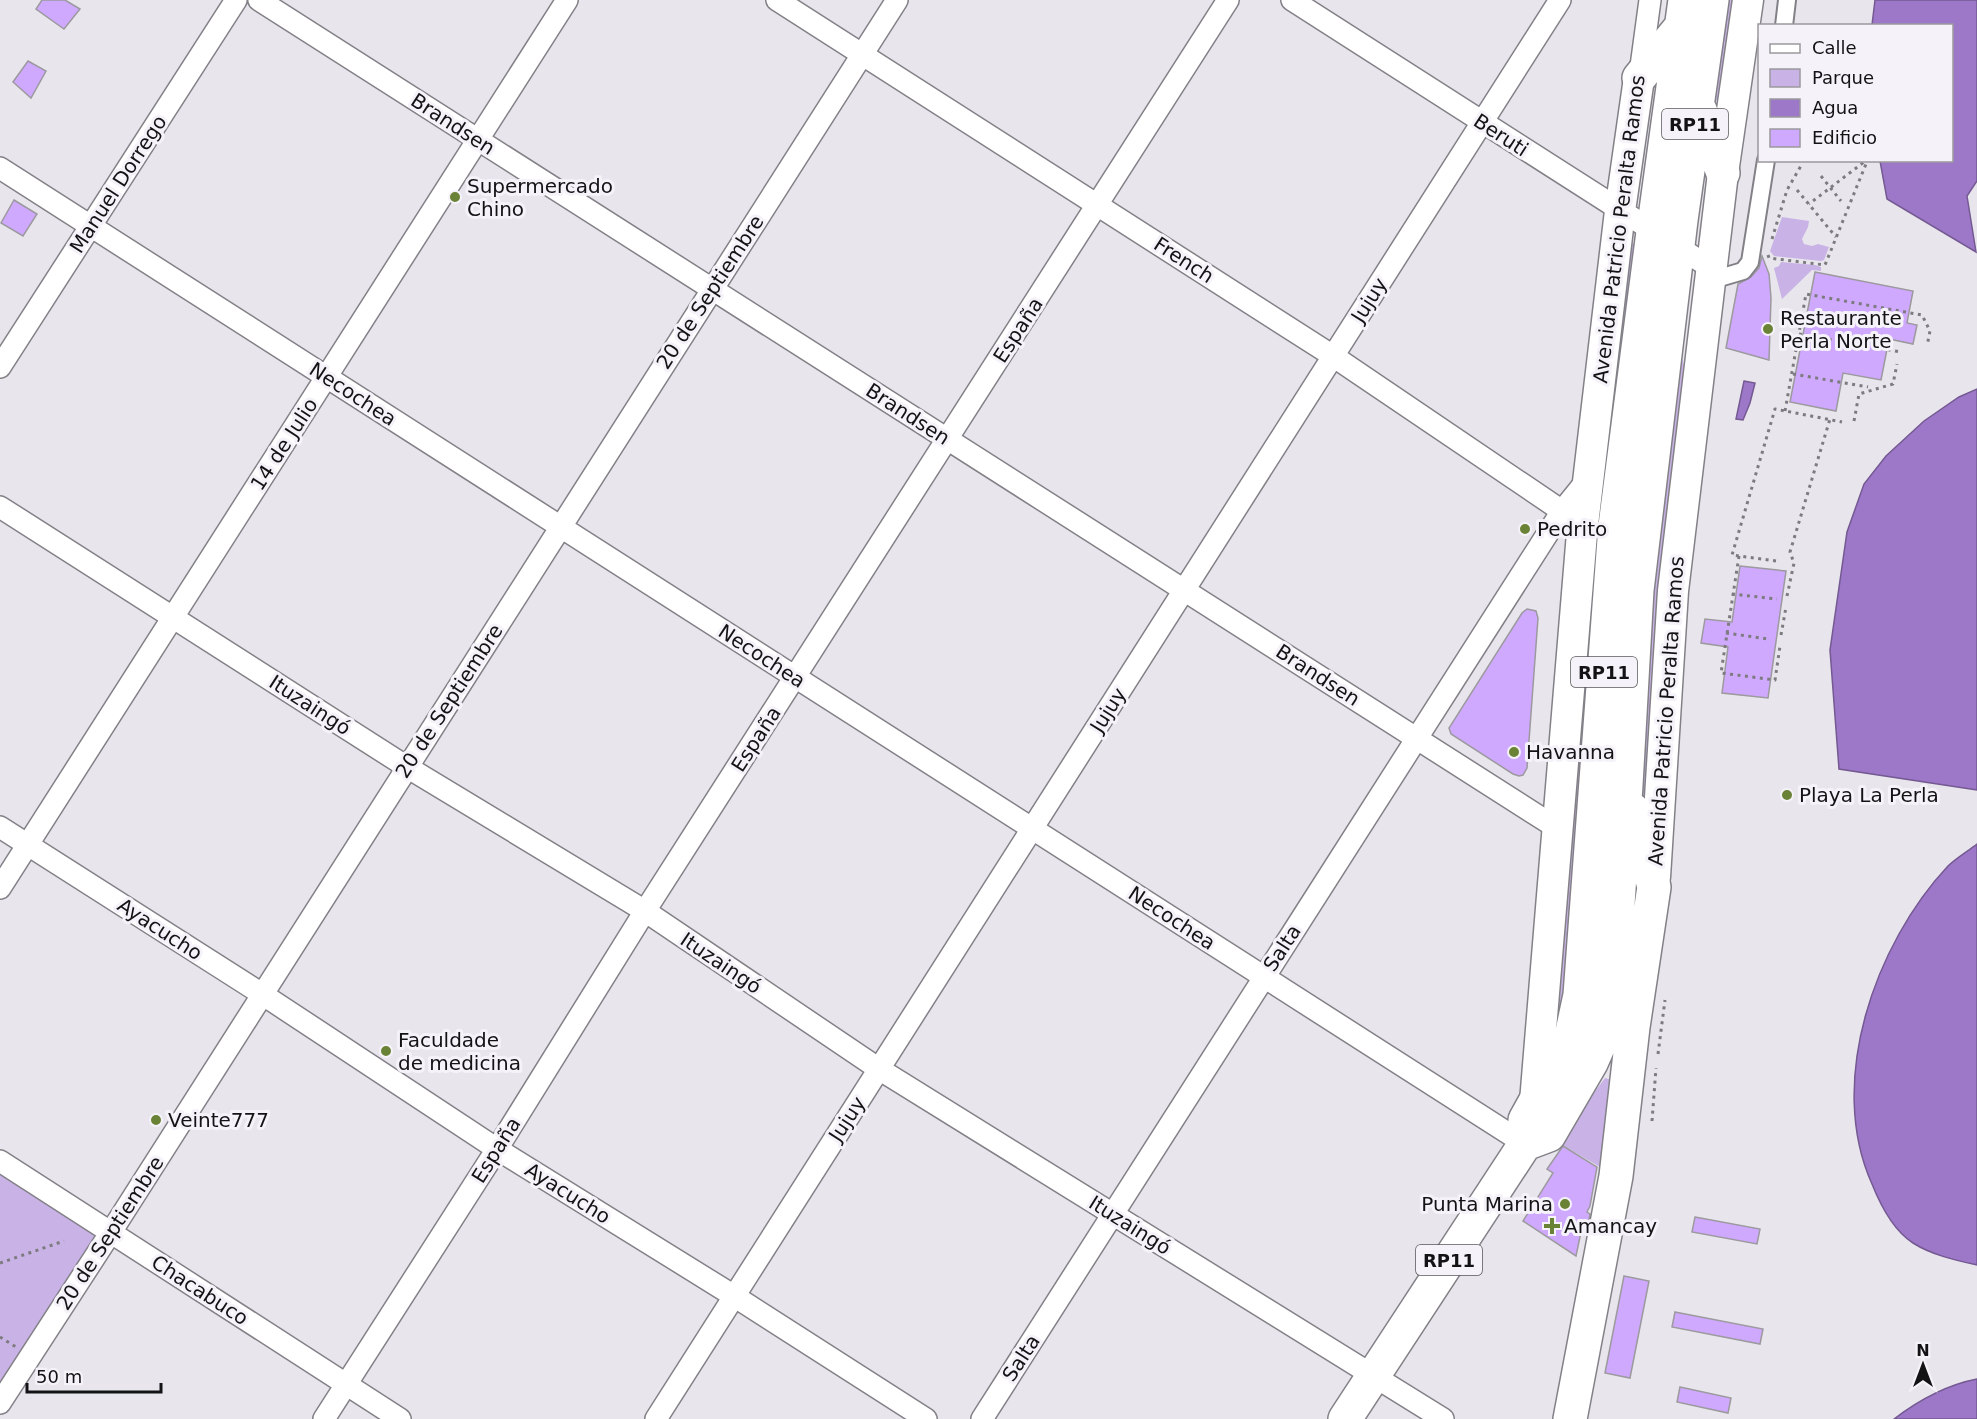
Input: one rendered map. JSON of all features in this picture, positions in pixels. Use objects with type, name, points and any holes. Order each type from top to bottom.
[{"type":"main road","name":"Avenida Patricio Peralta Ramos","points":[[1683,14],[1665,240],[1638,579],[1615,949],[1608,1009],[1599,1045],[1578,1087],[1549,1135],[1525,1144],[1525,1120],[1566,1047],[1572,1032],[1580,995],[1613,552],[1665,240],[1698,105],[1713,0]]},
{"type":"main road","name":"Avenida Patricio Peralta Ramos","points":[[1570,1419],[1611,1211],[1654,887],[1672,601],[1710,274],[1748,0]]},
{"type":"main road","points":[[1639,78],[1683,14]]},
{"type":"main road","name":"Avenida Patricio Peralta Ramos","points":[[1535,1104],[1557,828],[1572,522],[1587,480],[1639,78]]},
{"type":"main road","points":[[1698,105],[1723,173]]},
{"type":"main road","points":[[1626,785],[1654,887]]},
{"type":"main road","points":[[1578,1087],[1616,1049],[1634,1027]]},
{"type":"main road","name":"RP11","points":[[1345,1419],[1525,1144]]},
{"type":"street","name":"Manuel Dorrego","points":[[0,367],[236,0]]},
{"type":"street","name":"Brandsen","points":[[259,0],[1557,828]]},
{"type":"street","name":"14 de Julio","points":[[0,888],[567,0]]},
{"type":"street","name":"French","points":[[777,0],[1333,356],[1572,522]]},
{"type":"street","name":"20 de Septiembre","points":[[0,1403],[897,0]]},
{"type":"street","name":"España","points":[[324,1419],[497,1149],[645,911],[1228,0]]},
{"type":"street","name":"Beruti","points":[[1292,0],[1665,240],[1710,274]]},
{"type":"street","name":"Jujuy","points":[[656,1419],[1560,0]]},
{"type":"street","name":"Avenida Patricio Peralta Ramos","points":[[1639,78],[1650,0]]},
{"type":"street","points":[[1784,24],[1787,0]]},
{"type":"street","points":[[1710,274],[1743,271],[1750,262],[1766,162]]},
{"type":"street","name":"Necochea","points":[[0,168],[1525,1144]]},
{"type":"street","name":"Ituzaingó","points":[[0,507],[407,767],[645,911],[879,1069],[1443,1419]]},
{"type":"street","name":"Salta","points":[[982,1419],[1416,738],[1572,522]]},
{"type":"street","name":"Ayacucho","points":[[0,827],[262,994],[497,1149],[734,1296],[926,1419]]},
{"type":"street","name":"Chacabuco","points":[[0,1161],[400,1419]]},
{"type":"path","points":[[1763,252],[1767,252],[1769,258],[1825,265],[1866,164],[1864,162],[1809,204]]},
{"type":"path","points":[[1774,235],[1787,190],[1802,164]]},
{"type":"path","points":[[1821,176],[1841,201]]},
{"type":"path","points":[[1797,190],[1836,237]]},
{"type":"path","points":[[1785,411],[1806,294],[1922,315],[1930,331],[1927,346]]},
{"type":"path","points":[[1799,334],[1901,352]]},
{"type":"path","points":[[1854,421],[1859,394],[1893,384],[1897,364]]},
{"type":"path","points":[[1792,374],[1868,387]]},
{"type":"path","points":[[1776,561],[1732,555],[1775,409],[1842,422]]},
{"type":"path","points":[[1787,596],[1794,563],[1790,552],[1830,419]]},
{"type":"path","points":[[1739,556],[1721,673],[1775,680],[1780,646]]},
{"type":"path","points":[[1732,594],[1777,599]]},
{"type":"path","points":[[1781,635],[1785,607]]},
{"type":"path","points":[[1726,633],[1768,639]]},
{"type":"path","points":[[1658,1054],[1665,1000]]},
{"type":"path","points":[[1652,1121],[1656,1068]]},
{"type":"path","points":[[0,1263],[64,1241]]},
{"type":"green space","points":[[1722,0],[1737,0],[1719,105],[1715,97],[1714,71]]},
{"type":"green space","points":[[1782,217],[1809,221],[1802,239],[1804,244],[1829,247],[1824,260],[1774,256],[1770,251]]},
{"type":"green space","points":[[1631,243],[1636,245],[1570,993],[1557,1027],[1553,1025],[1590,527]]},
{"type":"green space","points":[[1781,262],[1815,265],[1821,267],[1821,271],[1812,270],[1782,299],[1774,268]]},
{"type":"green space","points":[[1690,279],[1681,354],[1688,381],[1649,813],[1636,785],[1648,587]]},
{"type":"green space","points":[[1605,1078],[1612,1080],[1602,1166],[1600,1167],[1557,1142]]},
{"type":"green space","points":[[0,1161],[111,1232],[0,1403]]},
{"type":"water","points":[[1875,0],[1977,0],[1977,181],[1967,196],[1976,252],[1887,199],[1880,162],[1953,162],[1953,24],[1872,24]]},
{"type":"water","points":[[1744,381],[1755,383],[1743,420],[1736,419]]},
{"type":"water","points":[[1977,389],[1977,790],[1839,769],[1830,650],[1847,532],[1864,484],[1886,456],[1924,421],[1959,397]]},
{"type":"water","points":[[1977,844],[1977,1265],[1928,1251],[1913,1243],[1900,1232],[1883,1208],[1872,1184],[1859,1144],[1854,1102],[1857,1059],[1865,1016],[1880,974],[1899,934],[1922,898],[1948,866]]},
{"type":"water","points":[[1977,1379],[1977,1419],[1894,1419],[1933,1394]]},
{"type":"building","points":[[42,0],[65,0],[80,9],[64,29],[36,9]]},
{"type":"building","points":[[28,61],[46,71],[31,98],[13,82]]},
{"type":"building","points":[[14,200],[37,214],[23,236],[1,223]]},
{"type":"building","points":[[1762,256],[1769,274],[1771,298],[1769,360],[1726,348],[1738,284],[1751,277],[1759,268]]},
{"type":"building","points":[[1815,272],[1913,291],[1907,323],[1917,325],[1913,344],[1889,339],[1881,380],[1843,373],[1836,411],[1790,402]]},
{"type":"building","points":[[1740,566],[1786,571],[1768,698],[1722,693],[1728,647],[1701,643],[1705,619],[1732,622]]},
{"type":"building","points":[[1527,609],[1536,611],[1538,618],[1527,768],[1523,775],[1519,776],[1451,734],[1449,728],[1522,613]]},
{"type":"building","points":[[1563,1146],[1597,1167],[1587,1212],[1590,1214],[1587,1231],[1581,1232],[1576,1256],[1523,1221],[1553,1173],[1547,1169]]},
{"type":"building","points":[[1695,1217],[1760,1229],[1757,1244],[1692,1232]]},
{"type":"building","points":[[1624,1276],[1649,1281],[1630,1378],[1605,1373]]},
{"type":"building","points":[[1675,1312],[1763,1329],[1760,1344],[1672,1327]]},
{"type":"building","points":[[1680,1387],[1731,1398],[1728,1413],[1677,1402]]},
{"type":"place","name":"Supermercado Chino","points":[[455,197]]},
{"type":"place","name":"Restaurante Perla Norte","points":[[1768,329]]},
{"type":"place","name":"Pedrito","points":[[1525,529]]},
{"type":"place","name":"Havanna","points":[[1514,752]]},
{"type":"place","name":"Playa La Perla","points":[[1787,795]]},
{"type":"place","name":"Faculdade de medicina","points":[[386,1051]]},
{"type":"place","name":"Veinte777","points":[[156,1120]]},
{"type":"place","name":"Punta Marina","points":[[1565,1204]]},
{"type":"place","name":"Amancay","points":[[1552,1226]]}]
